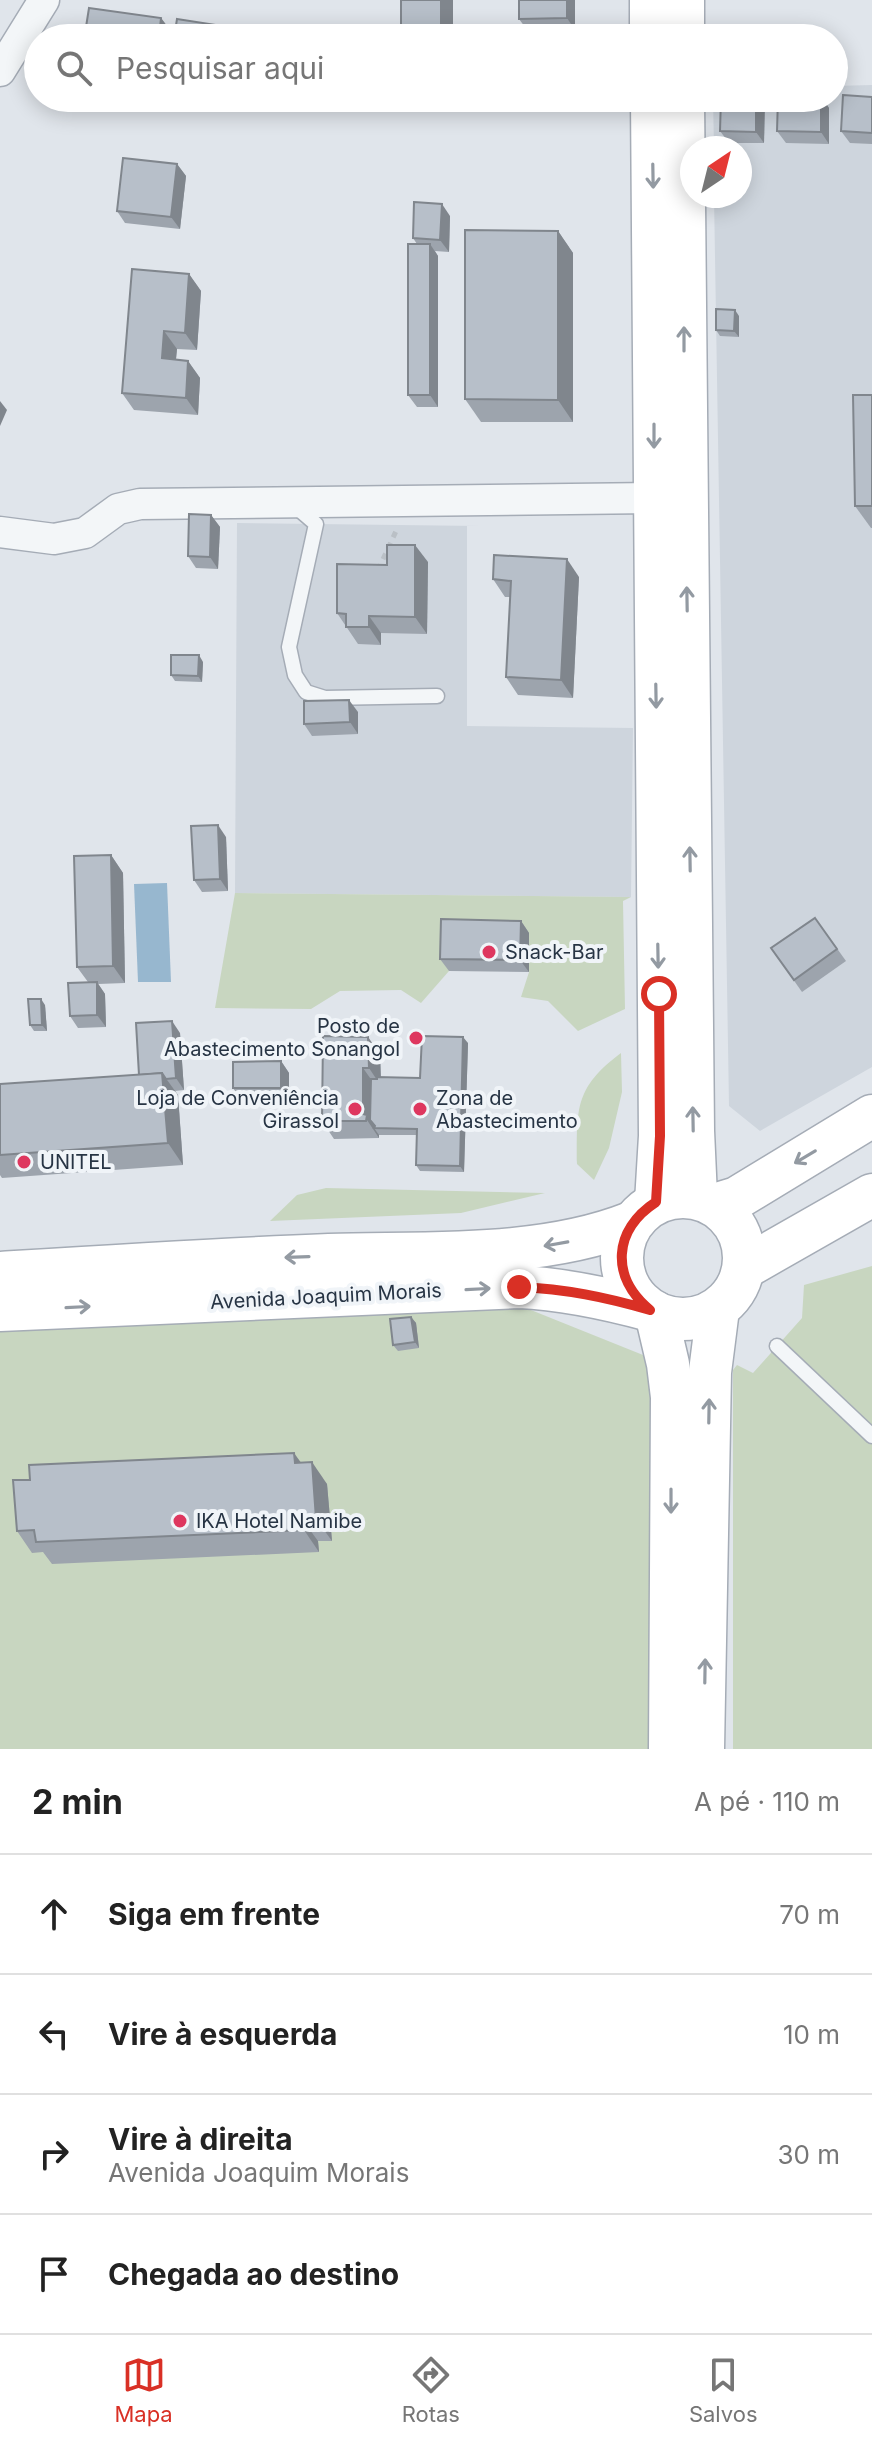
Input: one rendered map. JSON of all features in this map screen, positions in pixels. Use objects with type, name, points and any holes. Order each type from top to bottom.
[{"type":"street","points":[[29,24],[44,0]]},
{"type":"street","points":[[651,0],[651,24]]},
{"type":"street","points":[[683,0],[683,24]]},
{"type":"street","points":[[0,71],[24,32]]},
{"type":"street","points":[[652,112],[660,1136],[674,1207]]},
{"type":"street","points":[[674,1207],[692,1084],[683,112]]},
{"type":"street","points":[[0,532],[54,539],[85,533],[118,509],[140,504],[654,498]]},
{"type":"street","name":"Avenida Joaquim Morais","points":[[0,1273],[257,1258],[514,1249],[578,1240],[674,1207],[737,1198],[872,1116]]},
{"type":"street","points":[[744,1268],[872,1195]]},
{"type":"street","points":[[674,1207],[729,1216],[739,1232],[744,1250],[744,1268],[738,1286],[718,1309],[694,1319],[678,1320],[653,1311],[638,1300],[626,1283],[621,1263],[623,1242],[674,1207]]},
{"type":"street","name":"Avenida Joaquim Morais","points":[[0,1310],[519,1287],[592,1294],[653,1311]]},
{"type":"street","points":[[703,1749],[710,1372],[718,1309]]},
{"type":"street","points":[[653,1311],[668,1364],[672,1397],[670,1749]]},
{"type":"lane","points":[[291,503],[316,524],[289,647],[295,675],[306,692],[325,698],[437,696]]},
{"type":"lane","points":[[777,1346],[872,1436]]},
{"type":"path","points":[[372,582],[399,524],[373,502]]},
{"type":"shaded area","points":[[872,85],[872,1067],[760,1131],[729,1106],[714,208],[752,208],[752,136],[714,136],[713,112],[848,112],[848,86]]},
{"type":"shaded area","points":[[237,523],[480,526],[467,526],[467,726],[633,728],[631,897],[235,893]]},
{"type":"green space","points":[[235,893],[631,897],[623,901],[625,1009],[578,1031],[548,1001],[521,997],[529,972],[529,933],[450,931],[449,971],[421,1003],[401,990],[340,991],[311,1009],[215,1008]]},
{"type":"green space","points":[[621,1053],[622,1092],[609,1148],[594,1180],[577,1164],[581,1101],[594,1077]]},
{"type":"green space","points":[[326,1188],[545,1193],[461,1213],[270,1221],[297,1195]]},
{"type":"green space","points":[[872,1266],[872,1749],[733,1749],[733,1370],[737,1365],[753,1373],[802,1318],[804,1285]]},
{"type":"green space","points":[[511,1302],[648,1357],[655,1364],[658,1749],[0,1749],[0,1332]]},
{"type":"water","points":[[167,883],[171,982],[138,982],[134,884]]},
{"type":"building","points":[[401,0],[441,0],[441,24],[401,24]]},
{"type":"building","points":[[519,0],[567,0],[567,18],[519,19]]},
{"type":"building","points":[[89,8],[161,18],[160,24],[86,24]]},
{"type":"building","points":[[177,19],[210,24],[176,24]]},
{"type":"building","points":[[848,95],[872,97],[872,133],[841,131],[842,112],[848,112]]},
{"type":"building","points":[[721,112],[756,112],[756,132],[720,131]]},
{"type":"building","points":[[778,112],[821,112],[821,132],[777,131]]},
{"type":"building","points":[[123,158],[177,164],[171,217],[117,211]]},
{"type":"building","points":[[414,202],[442,204],[440,240],[413,238]]},
{"type":"building","points":[[465,230],[558,231],[558,400],[465,399]]},
{"type":"building","points":[[408,244],[430,244],[430,395],[408,395]]},
{"type":"building","points":[[132,269],[189,274],[185,333],[164,331],[162,358],[188,361],[186,398],[122,393]]},
{"type":"building","points":[[716,309],[735,310],[734,331],[716,330]]},
{"type":"building","points":[[853,395],[872,395],[872,506],[855,506]]},
{"type":"building","points":[[189,514],[211,515],[210,557],[188,556]]},
{"type":"building","points":[[387,545],[415,545],[415,617],[369,616],[369,627],[346,627],[346,614],[337,613],[337,564],[387,565]]},
{"type":"building","points":[[494,555],[567,559],[561,680],[506,677],[511,581],[493,579]]},
{"type":"building","points":[[171,655],[199,655],[198,676],[171,675]]},
{"type":"building","points":[[349,700],[350,722],[304,724],[304,701]]},
{"type":"building","points":[[218,825],[220,879],[194,880],[191,826]]},
{"type":"building","points":[[111,855],[113,966],[77,967],[74,856]]},
{"type":"building","points":[[815,918],[837,949],[794,980],[771,948]]},
{"type":"building","name":"Snack-Bar","points":[[441,919],[521,921],[520,960],[440,959]]},
{"type":"building","points":[[97,982],[97,1015],[70,1016],[68,983]]},
{"type":"building","points":[[28,999],[41,999],[42,1025],[30,1025]]},
{"type":"building","points":[[172,1021],[176,1078],[166,1079],[162,1073],[139,1075],[136,1023]]},
{"type":"building","points":[[323,1036],[368,1037],[369,1068],[363,1068],[363,1114],[367,1115],[366,1121],[322,1121]]},
{"type":"building","name":"Zona de Abastecimento","points":[[422,1036],[463,1037],[460,1166],[416,1165],[417,1129],[374,1128],[370,1120],[371,1079],[420,1078]]},
{"type":"building","points":[[281,1061],[281,1088],[233,1088],[233,1062]]},
{"type":"building","points":[[162,1073],[168,1143],[0,1155],[0,1084]]},
{"type":"building","points":[[411,1317],[415,1342],[393,1345],[390,1319]]},
{"type":"building","name":"IKA Hotel Namibe","points":[[294,1453],[295,1463],[312,1462],[316,1519],[302,1519],[304,1530],[36,1542],[34,1530],[17,1531],[13,1480],[30,1480],[29,1465]]},
{"type":"place","name":"Snack-Bar","points":[[489,952]]},
{"type":"place","name":"Posto de Abastecimento Sonangol","points":[[416,1038]]},
{"type":"place","name":"Loja de Conveniência Girassol","points":[[355,1109]]},
{"type":"place","name":"Zona de Abastecimento","points":[[420,1109]]},
{"type":"place","name":"UNITEL","points":[[24,1162]]},
{"type":"place","name":"IKA Hotel Namibe","points":[[180,1521]]},
{"type":"route","points":[[519,1287],[592,1294],[650,1310],[626,1283],[621,1263],[623,1242],[631,1223],[656,1202],[660,1136],[659,994]]}]
